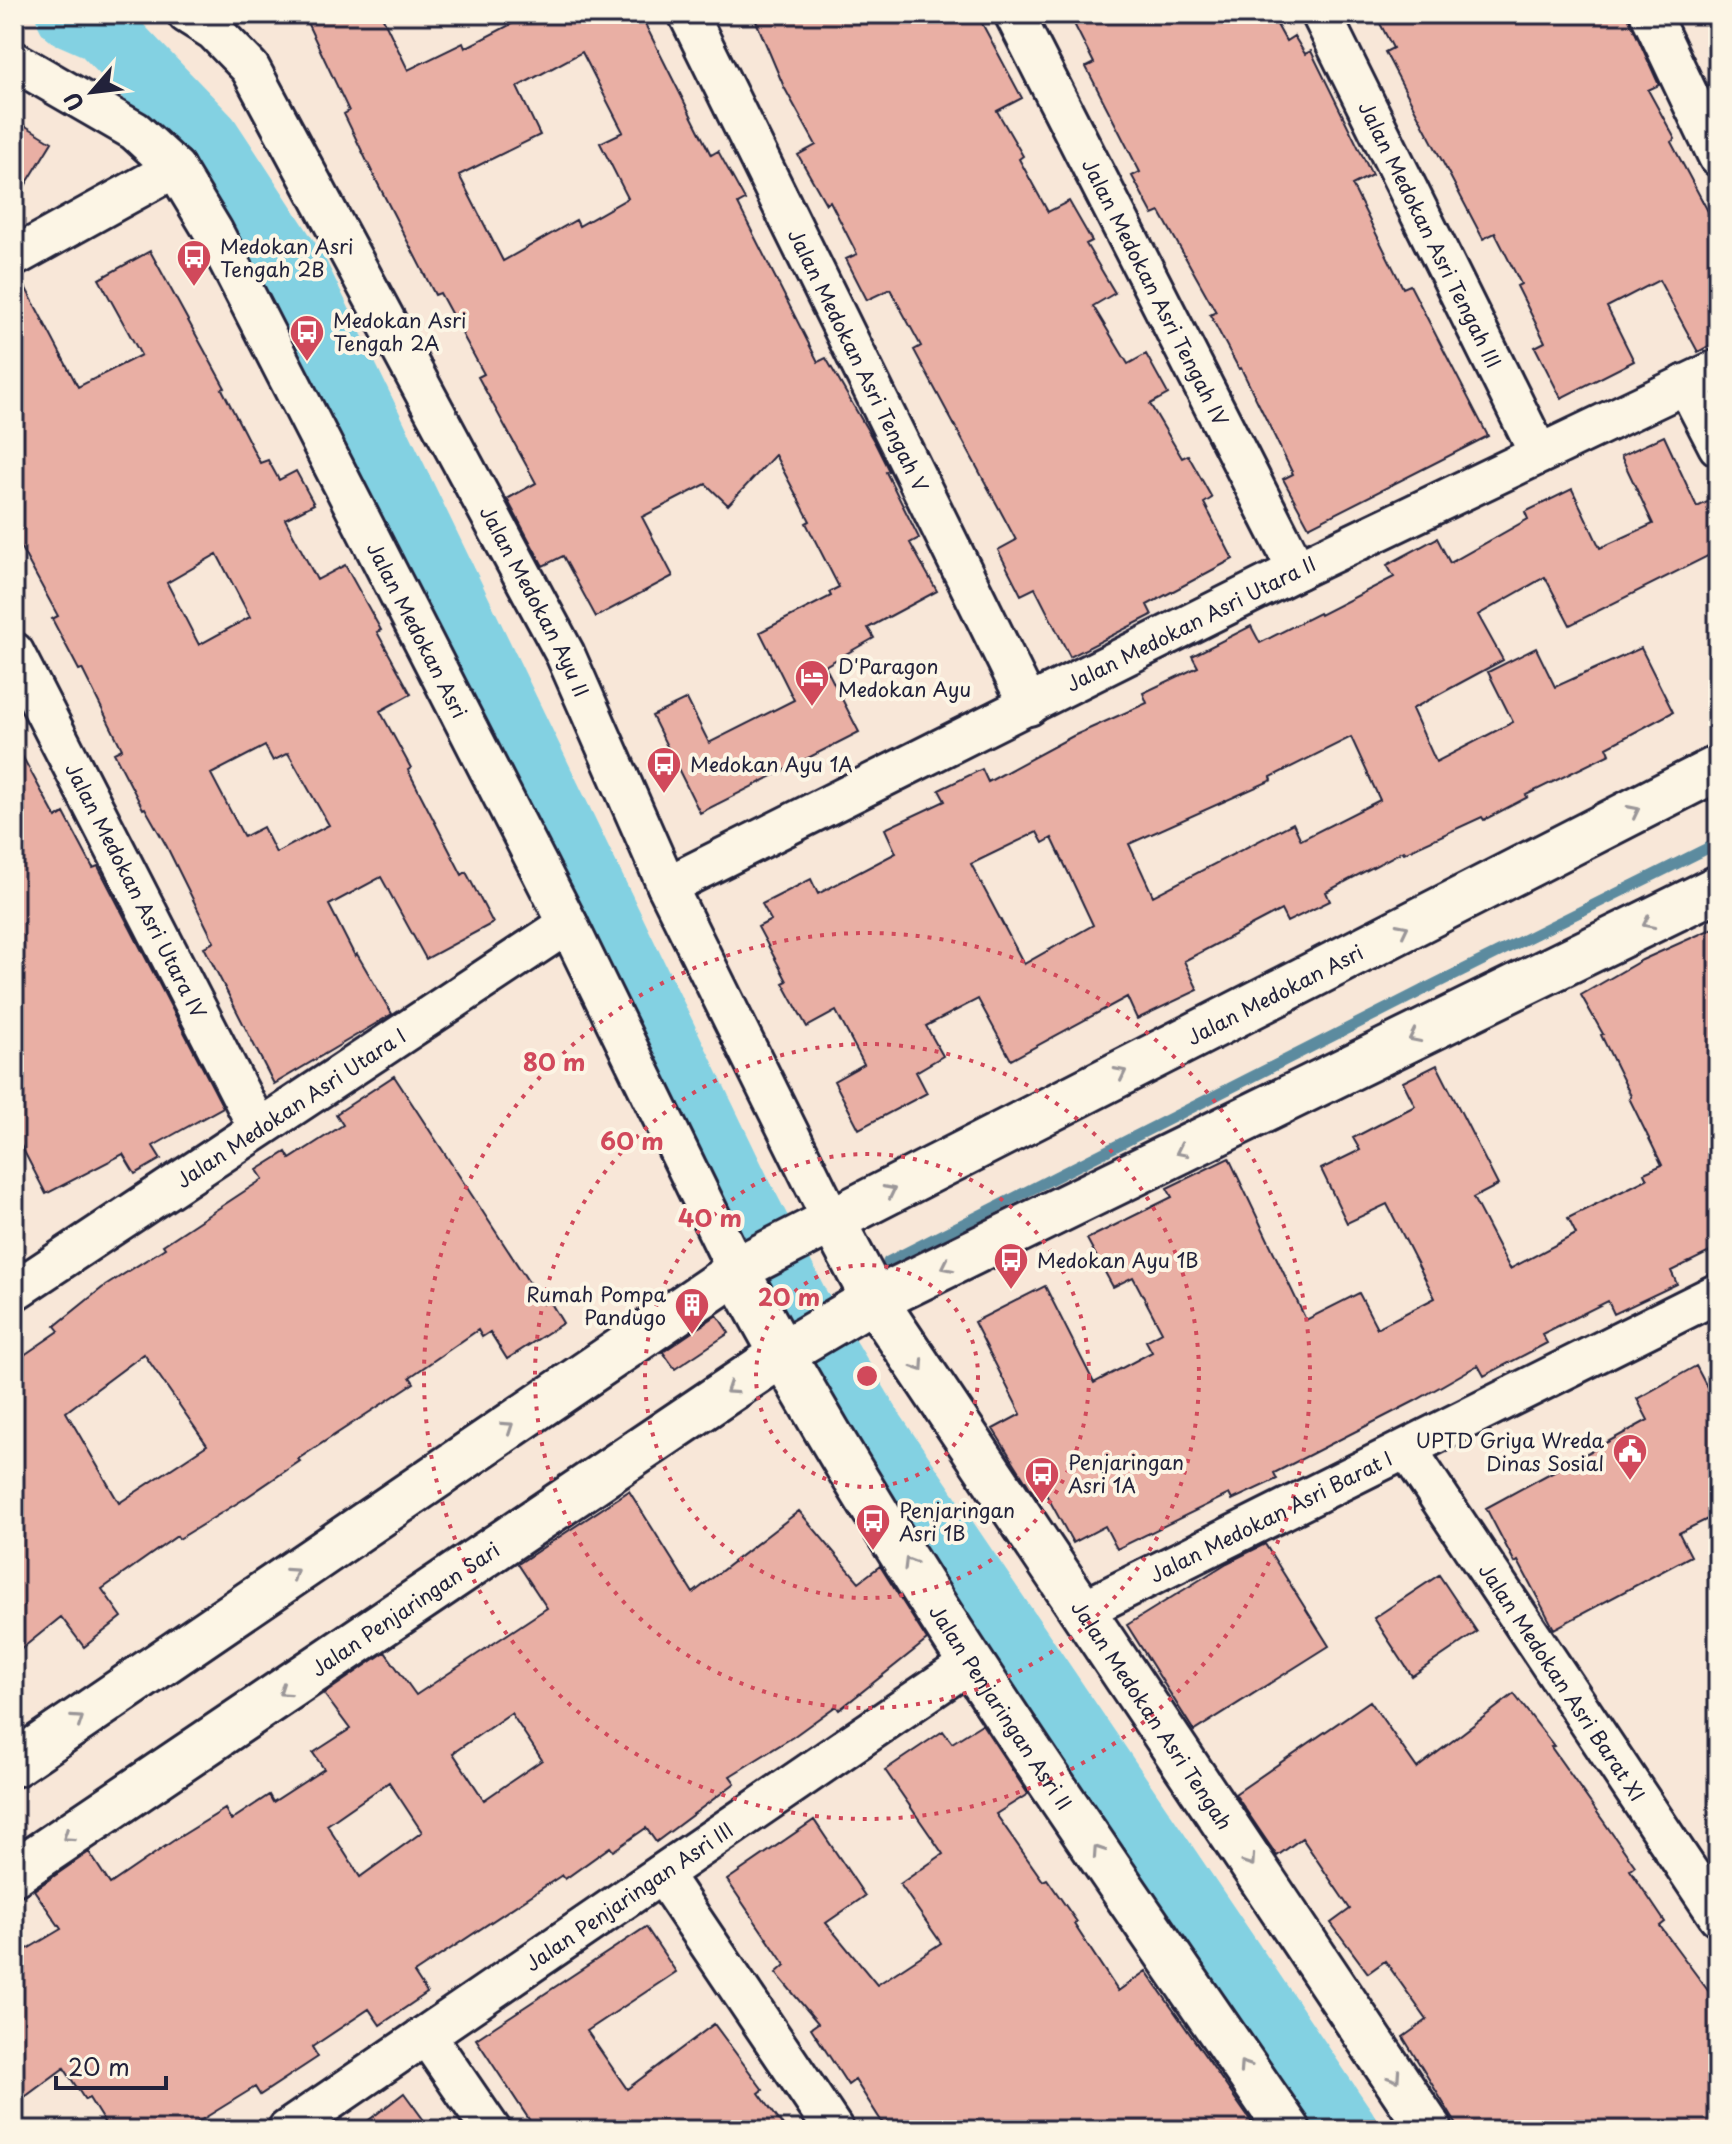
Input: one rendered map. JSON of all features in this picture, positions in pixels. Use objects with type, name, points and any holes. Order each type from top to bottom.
[{"type":"street","name":"Jalan Medokan Ayu II","points":[[187,14],[214,31],[250,68],[565,654],[667,886],[826,1223]]},
{"type":"street","name":"Jalan Medokan Asri Tengah V","points":[[688,14],[1029,706]]},
{"type":"street","name":"Jalan Medokan Asri Tengah IV","points":[[1014,14],[1297,570]]},
{"type":"street","name":"Jalan Medokan Asri Tengah III","points":[[1321,14],[1539,454]]},
{"type":"street","points":[[1650,14],[1718,157]]},
{"type":"street","name":"Jalan Medokan Asri","points":[[14,61],[135,131],[175,168],[213,231],[743,1267],[1718,768]]},
{"type":"street","points":[[14,257],[175,168]]},
{"type":"street","name":"Jalan Medokan Asri Utara II","points":[[667,886],[1297,570],[1702,376]]},
{"type":"street","points":[[1702,376],[1718,446]]},
{"type":"street","name":"Jalan Medokan Asri Utara IV","points":[[14,652],[258,1128]]},
{"type":"street","points":[[789,1350],[866,1305],[1718,888]]},
{"type":"street","name":"Jalan Medokan Asri Utara I","points":[[14,1291],[568,924]]},
{"type":"street","points":[[826,1223],[866,1305]]},
{"type":"street","points":[[14,1764],[743,1267]]},
{"type":"street","name":"Jalan Penjaringan Asri II","points":[[743,1267],[970,1663],[1288,2130]]},
{"type":"street","name":"Jalan Medokan Asri Barat I","points":[[1083,1610],[1718,1294]]},
{"type":"street","name":"Jalan Medokan Asri Tengah","points":[[866,1305],[1083,1610],[1430,2130]]},
{"type":"street","name":"Jalan Penjaringan Sari","points":[[14,1873],[789,1350]]},
{"type":"street","name":"Jalan Medokan Asri Barat XI","points":[[1407,1449],[1718,1916]]},
{"type":"street","name":"Jalan Penjaringan Asri III","points":[[287,2130],[970,1663]]},
{"type":"street","points":[[662,1874],[834,2130]]},
{"type":"street","points":[[426,2035],[491,2130]]},
{"type":"building","points":[[303,14],[381,14],[408,70],[463,43],[465,48],[531,14],[640,14],[711,155],[718,151],[745,200],[738,204],[818,362],[826,358],[875,443],[919,538],[910,543],[937,591],[868,628],[874,638],[825,666],[859,732],[700,813],[652,716],[687,699],[709,743],[794,700],[760,632],[831,596],[829,592],[839,587],[806,523],[810,521],[775,455],[728,505],[706,484],[642,517],[673,576],[596,617],[563,556],[543,566],[507,499],[536,483],[478,377],[484,374],[440,293],[435,295],[375,178],[344,114],[349,111]],"holes":[[[582,52],[623,132],[600,143],[628,198],[579,226],[576,220],[503,261],[459,175],[540,135],[517,87]]]},
{"type":"building","points":[[753,14],[977,14],[1022,98],[997,111],[1023,156],[1019,159],[1048,212],[1069,201],[1092,241],[1086,244],[1115,293],[1093,306],[1128,364],[1146,354],[1168,394],[1150,404],[1182,458],[1188,455],[1212,498],[1204,503],[1233,559],[1147,605],[1152,615],[1070,657],[1035,588],[1021,595],[998,550],[1016,540],[914,350],[921,346],[890,289],[867,300],[846,259],[857,254],[830,201],[826,204],[798,155],[816,145],[784,87]]},
{"type":"building","points":[[1069,14],[1271,14],[1286,41],[1294,36],[1305,54],[1311,51],[1372,175],[1352,185],[1403,288],[1410,285],[1488,436],[1309,527],[1283,479],[1293,474],[1241,368],[1210,315],[1216,312],[1160,212],[1153,215],[1132,176],[1140,172],[1086,67],[1094,63]]},
{"type":"building","points":[[1375,14],[1627,14],[1659,85],[1648,90],[1675,139],[1671,142],[1718,230],[1718,341],[1698,352],[1659,280],[1607,307],[1634,361],[1561,398],[1535,347],[1545,342],[1517,286],[1521,284],[1495,233],[1483,239],[1385,52],[1393,48]]},
{"type":"building","points":[[14,119],[52,142],[14,204]]},
{"type":"building","points":[[150,251],[225,388],[222,389],[260,463],[268,460],[279,480],[296,471],[314,504],[285,519],[317,580],[345,565],[381,630],[377,632],[411,694],[380,711],[462,875],[466,872],[493,923],[426,959],[381,877],[329,905],[355,956],[357,954],[392,1014],[274,1084],[204,947],[214,942],[166,845],[114,753],[122,749],[82,669],[79,670],[52,619],[58,616],[14,535],[14,279],[20,277],[78,387],[141,355],[99,279]],"holes":[[[217,554],[250,617],[199,645],[167,583]],[[265,746],[273,761],[288,753],[329,825],[276,853],[263,827],[244,837],[211,774]]]},
{"type":"building","points":[[1664,436],[1697,507],[1718,497],[1718,551],[1570,625],[1545,577],[1478,615],[1503,660],[1412,709],[1436,762],[1513,722],[1488,672],[1536,648],[1555,687],[1641,648],[1673,712],[1607,747],[1610,754],[1526,795],[1528,797],[1484,820],[1482,817],[1403,851],[1326,892],[1330,901],[1287,922],[1281,910],[1184,961],[1198,990],[1137,1019],[1127,997],[1011,1060],[978,999],[926,1026],[943,1056],[916,1072],[927,1093],[859,1129],[834,1081],[864,1064],[836,1011],[807,1027],[758,927],[771,920],[762,904],[811,879],[818,894],[896,853],[885,829],[945,801],[939,790],[982,769],[988,782],[1073,736],[1147,703],[1143,693],[1198,667],[1192,656],[1251,626],[1260,643],[1320,615],[1394,577],[1387,565],[1437,538],[1450,563],[1528,519],[1525,512],[1572,489],[1600,548],[1653,524],[1621,456]],"holes":[[[1351,737],[1380,800],[1301,840],[1293,823],[1153,896],[1129,844],[1272,780],[1271,777]],[[1037,832],[1043,843],[1052,838],[1093,925],[1024,964],[971,864]]]},
{"type":"building","points":[[14,741],[56,818],[64,813],[93,868],[98,866],[223,1107],[153,1146],[161,1159],[135,1174],[123,1154],[46,1194],[14,1132]]},
{"type":"building","points":[[1718,926],[1718,1248],[1671,1271],[1677,1284],[1614,1314],[1608,1301],[1542,1334],[1547,1343],[1484,1376],[1478,1365],[1274,1473],[1277,1479],[1232,1500],[1229,1494],[1117,1549],[1105,1526],[1073,1543],[1046,1494],[1037,1499],[993,1429],[1021,1414],[974,1322],[1045,1286],[1094,1383],[1152,1352],[1146,1341],[1162,1332],[1133,1277],[1113,1287],[1087,1239],[1172,1197],[1167,1188],[1229,1158],[1306,1320],[1359,1293],[1377,1328],[1435,1298],[1387,1204],[1347,1223],[1321,1169],[1360,1150],[1353,1138],[1415,1106],[1403,1082],[1437,1065],[1498,1185],[1473,1198],[1510,1269],[1576,1234],[1568,1218],[1647,1179],[1644,1173],[1662,1165],[1629,1098],[1631,1096],[1603,1034],[1581,995],[1642,960]]},
{"type":"building","points":[[394,1076],[543,1304],[549,1300],[563,1323],[507,1359],[490,1332],[482,1337],[478,1330],[410,1377],[414,1383],[298,1459],[300,1461],[244,1499],[179,1539],[177,1536],[102,1589],[122,1617],[84,1647],[61,1617],[14,1655],[14,1362],[59,1331],[55,1326],[102,1288],[263,1179],[257,1170],[286,1152],[290,1159],[343,1125],[336,1114]],"holes":[[[144,1354],[207,1445],[119,1503],[66,1412]]]},
{"type":"building","name":"Rumah Pompa Pandugo","points":[[717,1315],[729,1333],[675,1369],[663,1352]]},
{"type":"building","points":[[1696,1366],[1718,1408],[1718,1514],[1679,1533],[1691,1556],[1554,1629],[1486,1508],[1648,1420],[1637,1399]]},
{"type":"building","points":[[629,1491],[693,1593],[799,1511],[859,1582],[880,1566],[927,1640],[839,1710],[836,1706],[730,1776],[735,1783],[656,1842],[646,1828],[613,1851],[610,1847],[565,1879],[562,1875],[414,1973],[427,1993],[380,2025],[369,2009],[312,2047],[318,2057],[260,2095],[255,2087],[185,2130],[109,2130],[89,2098],[85,2100],[64,2068],[14,2105],[14,1957],[61,1929],[34,1890],[89,1852],[110,1884],[225,1809],[231,1820],[269,1795],[273,1802],[324,1769],[313,1753],[350,1729],[324,1694],[385,1652],[416,1695],[547,1608],[518,1564]],"holes":[[[511,1713],[542,1760],[484,1800],[453,1753]],[[389,1782],[422,1832],[360,1877],[327,1825]]]},
{"type":"building","points":[[1265,1544],[1329,1646],[1194,1731],[1127,1625],[1227,1563]]},
{"type":"building","points":[[1439,1575],[1477,1632],[1412,1676],[1374,1618]]},
{"type":"building","points":[[1514,1694],[1554,1746],[1551,1747],[1635,1866],[1630,1870],[1665,1922],[1660,1926],[1718,2004],[1718,2130],[1460,2130],[1403,2037],[1427,2020],[1385,1961],[1368,1973],[1331,1923],[1350,1909],[1302,1838],[1277,1856],[1235,1794],[1370,1701],[1417,1768]]},
{"type":"building","points":[[982,1724],[1028,1794],[996,1814],[1043,1881],[1047,1879],[1077,1922],[1074,1924],[1118,1991],[1146,1971],[1257,2130],[887,2130],[855,2080],[848,2085],[811,2028],[818,2023],[776,1973],[785,1965],[727,1880],[814,1820],[865,1896],[826,1923],[877,1985],[941,1943],[900,1884],[943,1854],[885,1770],[943,1731],[952,1743]]},
{"type":"building","points":[[646,1927],[676,1972],[587,2031],[627,2089],[714,2024],[763,2090],[759,2093],[786,2130],[536,2130],[476,2039]]},
{"type":"building","points":[[404,2093],[431,2130],[356,2130]]},
{"type":"waterway","points":[[69,14],[101,28],[208,139],[295,272],[741,1197],[798,1308],[873,1433],[1345,2130]]},
{"type":"waterway","points":[[888,1262],[1718,843]]},
{"type":"place","name":"Medokan Asri Tengah 2B","points":[[194,288]]},
{"type":"place","name":"Medokan Asri Tengah 2A","points":[[307,363]]},
{"type":"place","name":"D'Paragon Medokan Ayu","points":[[812,708]]},
{"type":"place","name":"Medokan Ayu 1A","points":[[664,795]]},
{"type":"place","name":"Medokan Ayu 1B","points":[[1011,1291]]},
{"type":"place","name":"Rumah Pompa Pandugo","points":[[692,1336]]},
{"type":"place","name":"UPTD Griya Wreda Dinas Sosial","points":[[1630,1482]]},
{"type":"place","name":"Penjaringan Asri 1A","points":[[1042,1505]]},
{"type":"place","name":"Penjaringan Asri 1B","points":[[873,1552]]}]
